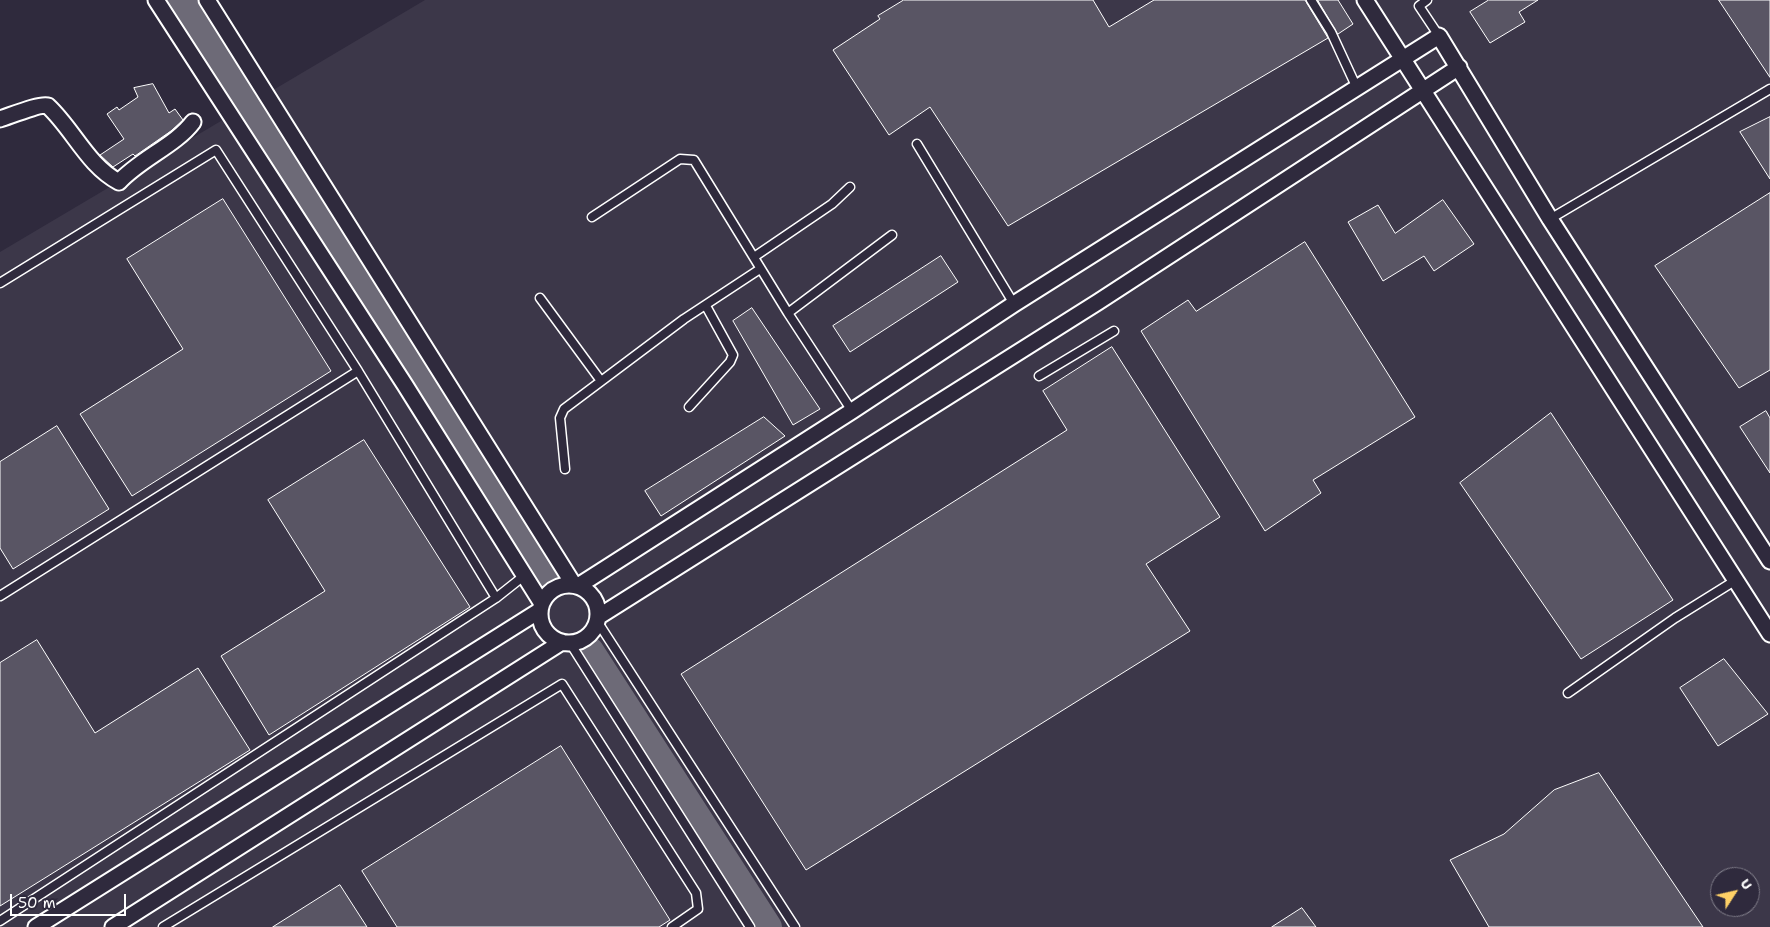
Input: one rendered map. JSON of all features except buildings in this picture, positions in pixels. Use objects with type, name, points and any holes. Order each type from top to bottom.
[{"type":"street","points":[[156,0],[405,385],[525,575],[540,606],[540,619],[547,634],[566,643]]},
{"type":"street","points":[[207,0],[576,585]]},
{"type":"street","points":[[1365,0],[1770,634]]},
{"type":"street","points":[[576,585],[852,411],[1014,304],[1356,86],[1439,36],[1459,66],[1550,219],[1770,561]]},
{"type":"street","points":[[597,619],[1098,302],[1459,66]]},
{"type":"street","points":[[0,119],[16,116],[38,106],[48,106],[92,160],[109,177],[118,182],[153,153],[186,132],[194,122]]},
{"type":"street","points":[[36,927],[540,606],[546,595],[558,586],[576,585],[585,589],[595,601],[597,619],[590,634],[584,639],[566,643],[113,927]]},
{"type":"lane","points":[[1311,0],[1331,32],[1356,86]]},
{"type":"lane","points":[[1427,0],[1419,6],[1439,36]]},
{"type":"lane","points":[[1550,219],[1769,90]]},
{"type":"lane","points":[[917,144],[1014,304]]},
{"type":"lane","points":[[0,283],[216,150],[358,371],[496,598]]},
{"type":"lane","points":[[592,217],[680,159],[694,160],[760,269],[852,411]]},
{"type":"lane","points":[[754,257],[832,204],[850,186]]},
{"type":"lane","points":[[788,313],[892,235]]},
{"type":"lane","points":[[565,470],[560,418],[564,409],[684,319],[760,269]]},
{"type":"lane","points":[[540,298],[601,381]]},
{"type":"lane","points":[[688,407],[730,362],[733,355],[706,306]]},
{"type":"lane","points":[[1039,376],[1114,330]]},
{"type":"lane","points":[[0,596],[358,371]]},
{"type":"lane","points":[[0,921],[496,598],[525,575]]},
{"type":"lane","points":[[1568,693],[1675,618],[1736,580]]},
{"type":"lane","points":[[597,619],[795,927]]},
{"type":"lane","points":[[566,643],[750,927]]},
{"type":"lane","points":[[163,927],[562,684],[696,893],[698,909],[672,927]]},
{"type":"shaded area","points":[[425,0],[1770,0],[1770,927],[0,927],[0,252]]},
{"type":"waterway","points":[[181,0],[551,580]]},
{"type":"waterway","points":[[590,651],[768,927]]}]
